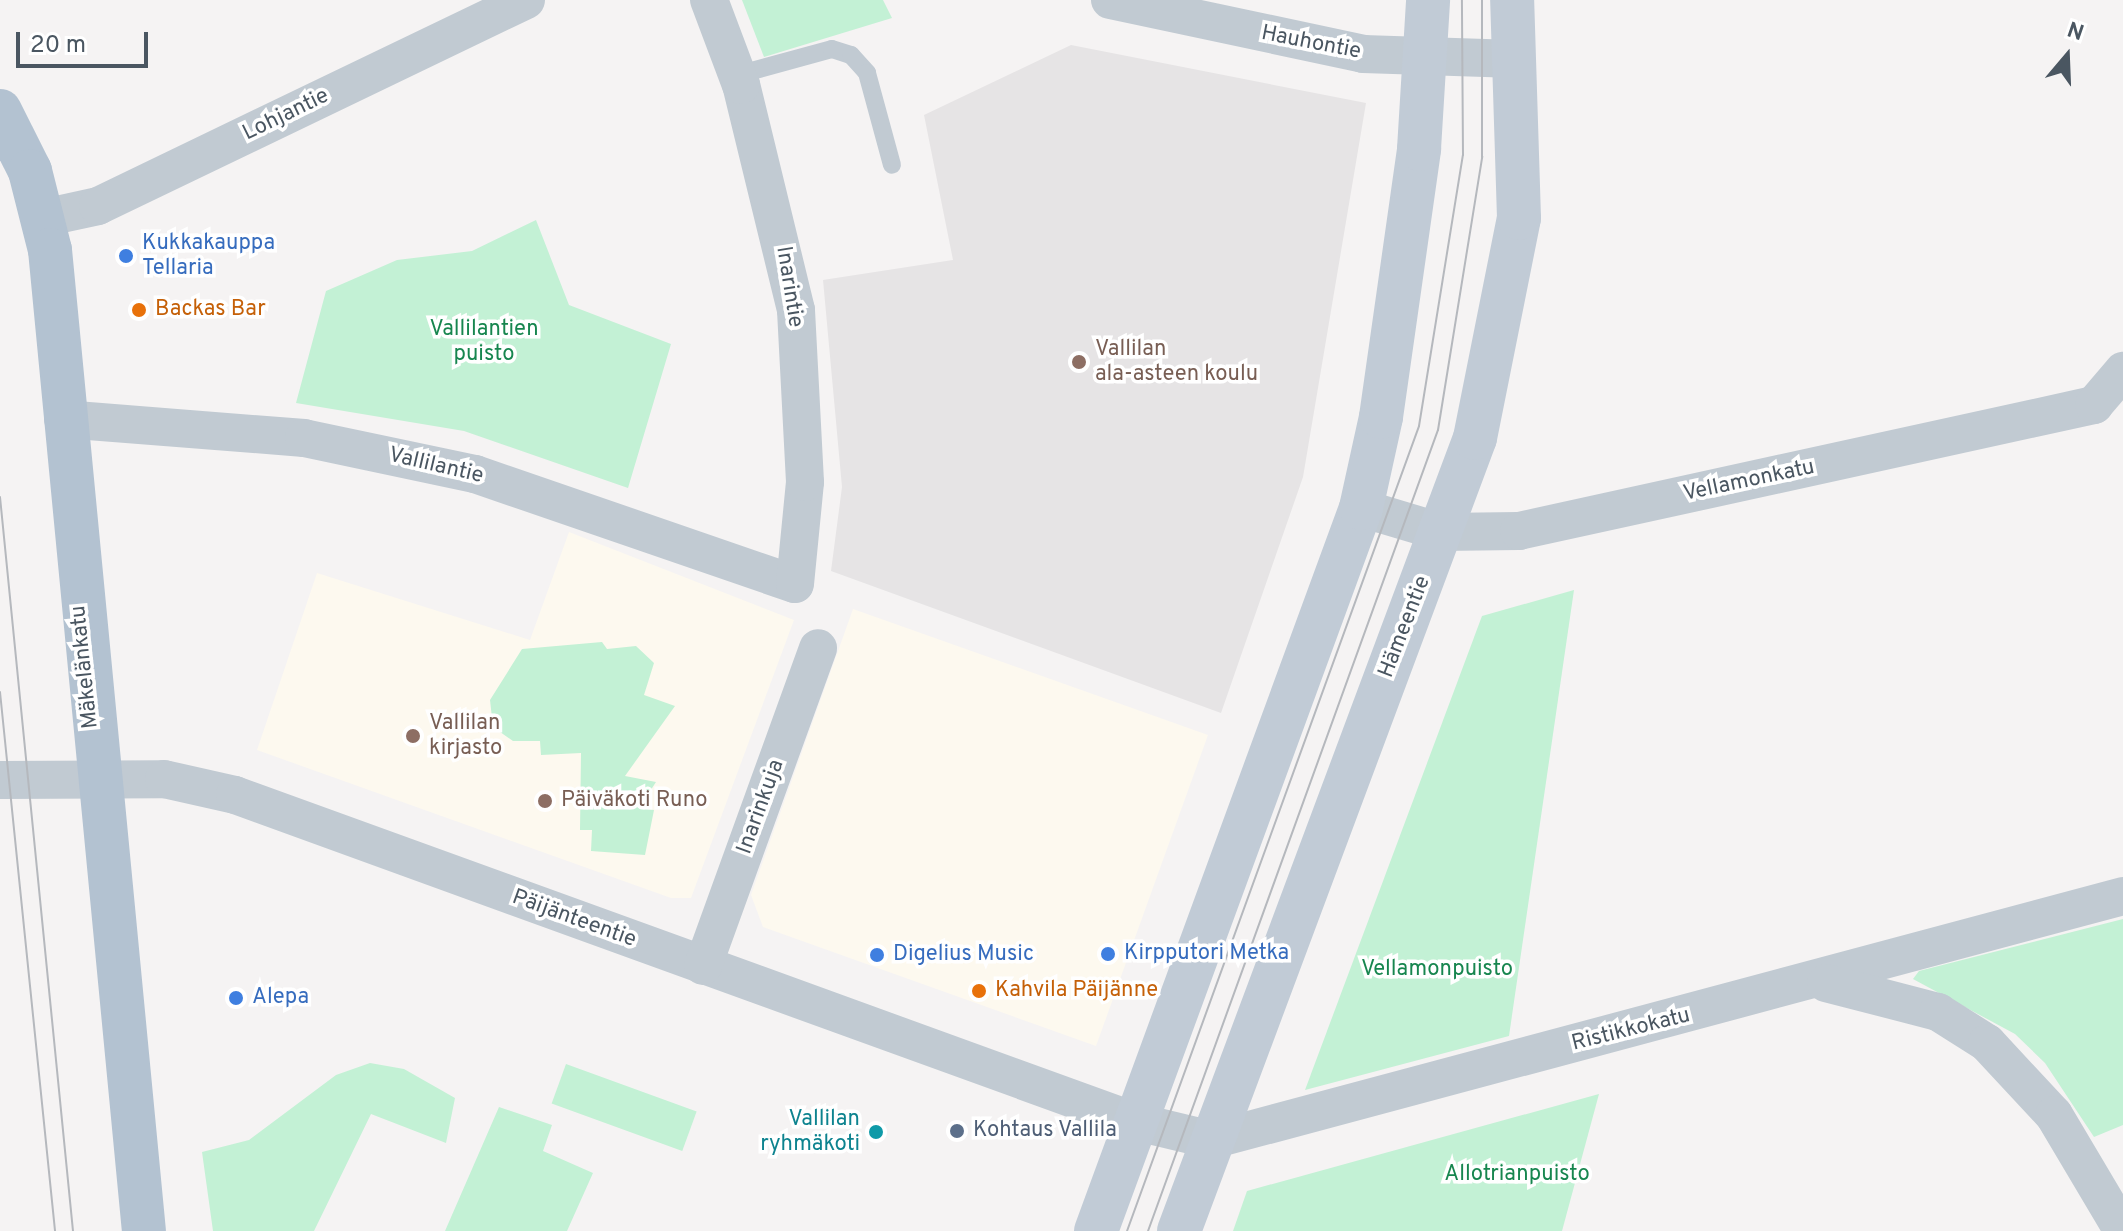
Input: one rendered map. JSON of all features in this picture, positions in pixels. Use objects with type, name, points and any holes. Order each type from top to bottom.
[{"type":"main road","points":[[1096,1231],[1361,508],[1381,417],[1429,60],[1428,0]]},
{"type":"main road","name":"Hämeentie","points":[[1179,1231],[1475,438],[1508,297],[1519,218],[1512,0]]},
{"type":"main road","name":"Mäkelänkatu","points":[[0,111],[30,171],[43,218],[144,1231]]},
{"type":"street","name":"Lohjantie","points":[[43,218],[98,206],[526,0]]},
{"type":"street","name":"Inarintie","points":[[709,0],[737,75],[796,310],[805,482],[795,584]]},
{"type":"street","name":"Hauhontie","points":[[1110,0],[1363,54],[1429,60],[1516,59]]},
{"type":"street","name":"Vellamonkatu","points":[[1361,508],[1441,532],[1519,531],[2094,405],[2123,371]]},
{"type":"street","name":"Vallilantie","points":[[63,419],[304,438],[475,474],[795,584]]},
{"type":"street","name":"Inarinkuja","points":[[703,966],[818,648]]},
{"type":"street","name":"Päijänteentie","points":[[0,780],[180,780],[235,795],[1137,1122]]},
{"type":"street","name":"Ristikkokatu","points":[[1137,1122],[1212,1140],[1820,982],[2123,896]]},
{"type":"street","points":[[1820,982],[1897,998],[1987,1043],[2054,1115],[2118,1229]]},
{"type":"lane","points":[[737,75],[832,49],[851,55],[867,73],[892,165]]},
{"type":"shaded area","name":"Vallilan ala-asteen koulu","points":[[1071,45],[1366,103],[1303,477],[1221,713],[831,571],[842,487],[823,280],[953,260],[924,115]]},
{"type":"shaded area","points":[[569,532],[794,620],[691,898],[671,898],[257,750],[317,573],[530,640]]},
{"type":"shaded area","points":[[853,609],[1208,735],[1096,1046],[763,927],[751,895]]},
{"type":"green space","points":[[742,0],[883,0],[892,18],[764,57]]},
{"type":"green space","name":"Vallilantien puisto","points":[[536,220],[569,305],[671,344],[628,488],[464,431],[296,403],[326,291],[397,260],[472,251]]},
{"type":"green space","name":"Vellamonpuisto","points":[[1574,590],[1509,1036],[1305,1090],[1482,616]]},
{"type":"green space","points":[[602,642],[607,649],[636,646],[654,663],[644,695],[675,706],[625,776],[656,782],[639,808],[654,810],[645,855],[591,851],[592,830],[580,830],[581,753],[541,755],[540,741],[513,741],[493,727],[490,700],[522,649]]},
{"type":"green space","points":[[2123,919],[2123,1125],[2094,1137],[2045,1063],[2015,1034],[1913,979],[1919,971]]},
{"type":"green space","points":[[370,1063],[404,1069],[455,1098],[446,1143],[371,1114],[314,1231],[213,1231],[202,1152],[249,1140],[336,1075]]},
{"type":"green space","points":[[566,1064],[697,1112],[682,1151],[552,1103]]},
{"type":"green space","name":"Allotrianpuisto","points":[[1599,1094],[1562,1231],[1233,1231],[1247,1191]]},
{"type":"green space","points":[[499,1107],[552,1125],[543,1151],[593,1173],[567,1231],[445,1231]]},
{"type":"tram line","points":[[1127,1231],[1419,426],[1463,155],[1462,0]]},
{"type":"tram line","points":[[1148,1231],[1438,430],[1482,157],[1482,0]]},
{"type":"tram line","points":[[0,497],[73,1231]]},
{"type":"tram line","points":[[0,692],[55,1231]]},
{"type":"place","name":"Kukkakauppa Tellaria","points":[[126,256]]},
{"type":"place","name":"Backas Bar","points":[[139,310]]},
{"type":"place","name":"Vallilan ala-asteen koulu","points":[[1079,362]]},
{"type":"place","name":"Vallilan kirjasto","points":[[413,736]]},
{"type":"place","name":"Päiväkoti Runo","points":[[545,801]]},
{"type":"place","name":"Kirpputori Metka","points":[[1108,954]]},
{"type":"place","name":"Digelius Music","points":[[877,955]]},
{"type":"place","name":"Kahvila Päijänne","points":[[979,991]]},
{"type":"place","name":"Alepa","points":[[236,998]]},
{"type":"place","name":"Kohtaus Vallila","points":[[957,1131]]},
{"type":"place","name":"Vallilan ryhmäkoti","points":[[876,1132]]}]
